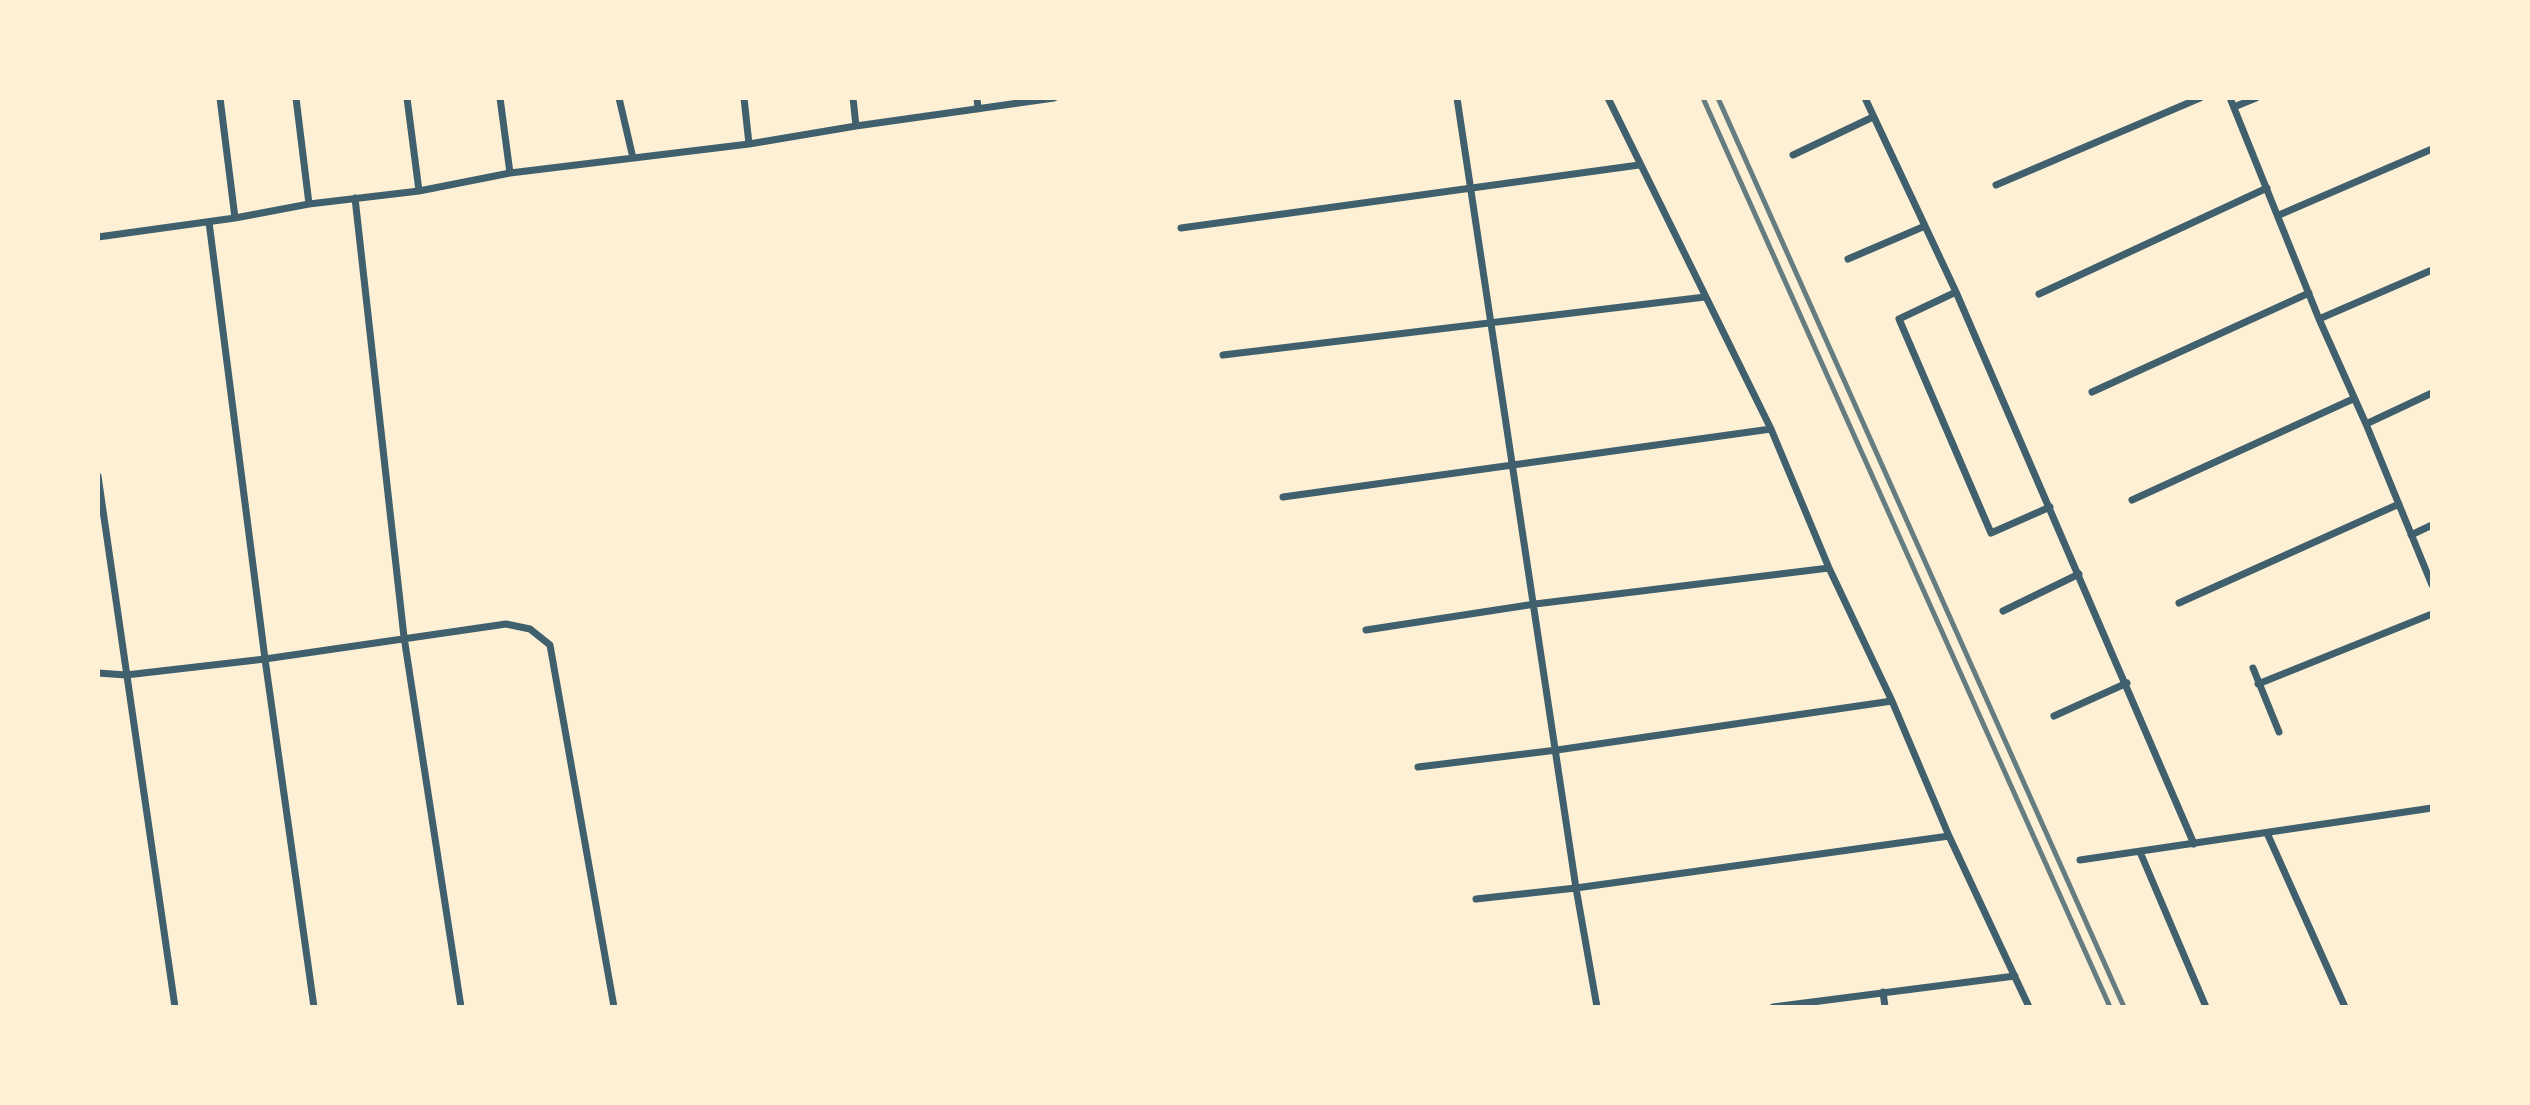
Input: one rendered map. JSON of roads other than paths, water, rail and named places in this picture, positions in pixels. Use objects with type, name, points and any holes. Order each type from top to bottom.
[{"type":"street","points":[[220,98],[235,218]]},
{"type":"street","points":[[296,98],[309,204]]},
{"type":"street","points":[[407,98],[419,191]]},
{"type":"street","points":[[500,98],[510,173]]},
{"type":"street","points":[[619,98],[633,158]]},
{"type":"street","points":[[744,98],[749,144]]},
{"type":"street","points":[[853,98],[856,126]]},
{"type":"street","points":[[977,98],[978,108]]},
{"type":"street","points":[[98,237],[235,218],[309,204],[419,191],[510,173],[749,144],[1054,98]]},
{"type":"street","points":[[1457,98],[1558,750],[1576,888],[1597,1007]]},
{"type":"street","points":[[1608,98],[1771,429],[1829,568],[1892,701],[1949,836],[2029,1007]]},
{"type":"street","points":[[1865,98],[1956,292],[2127,683],[2194,844]]},
{"type":"street","points":[[1996,185],[2200,98]]},
{"type":"street","points":[[2230,98],[2308,293],[2366,424],[2432,585]]},
{"type":"street","points":[[2234,107],[2256,98]]},
{"type":"street","points":[[1793,155],[1873,117]]},
{"type":"street","points":[[2279,215],[2432,149]]},
{"type":"street","points":[[1181,228],[1639,165]]},
{"type":"street","points":[[2039,294],[2267,188]]},
{"type":"street","points":[[355,198],[404,637],[461,1007]]},
{"type":"street","points":[[209,222],[265,659],[314,1007]]},
{"type":"street","points":[[1848,259],[1925,226]]},
{"type":"street","points":[[2319,319],[2432,270]]},
{"type":"street","points":[[1956,292],[1899,319],[1986,522],[1991,533],[2050,507]]},
{"type":"street","points":[[2092,392],[2308,293]]},
{"type":"street","points":[[1223,355],[1704,297]]},
{"type":"street","points":[[2366,424],[2432,393]]},
{"type":"street","points":[[2132,500],[2353,399]]},
{"type":"street","points":[[1283,497],[1771,429]]},
{"type":"street","points":[[98,476],[175,1007]]},
{"type":"street","points":[[2179,603],[2399,504]]},
{"type":"street","points":[[2411,535],[2432,525]]},
{"type":"street","points":[[1366,630],[1535,604],[1829,568]]},
{"type":"street","points":[[2003,611],[2079,575]]},
{"type":"street","points":[[2259,684],[2432,614]]},
{"type":"street","points":[[98,673],[126,675],[265,659],[506,624],[530,629],[550,645],[614,1007]]},
{"type":"street","points":[[2253,668],[2279,732]]},
{"type":"street","points":[[2054,716],[2127,683]]},
{"type":"street","points":[[1418,767],[1558,750],[1892,701]]},
{"type":"street","points":[[2080,860],[2432,808]]},
{"type":"street","points":[[2267,833],[2346,1007]]},
{"type":"street","points":[[1476,899],[1576,888],[1949,836]]},
{"type":"street","points":[[2140,852],[2206,1007]]},
{"type":"street","points":[[1773,1007],[2015,976]]},
{"type":"street","points":[[1883,992],[1885,1007]]},
{"type":"railway","points":[[1703,98],[2110,1007]]},
{"type":"railway","points":[[1718,98],[2124,1007]]}]
